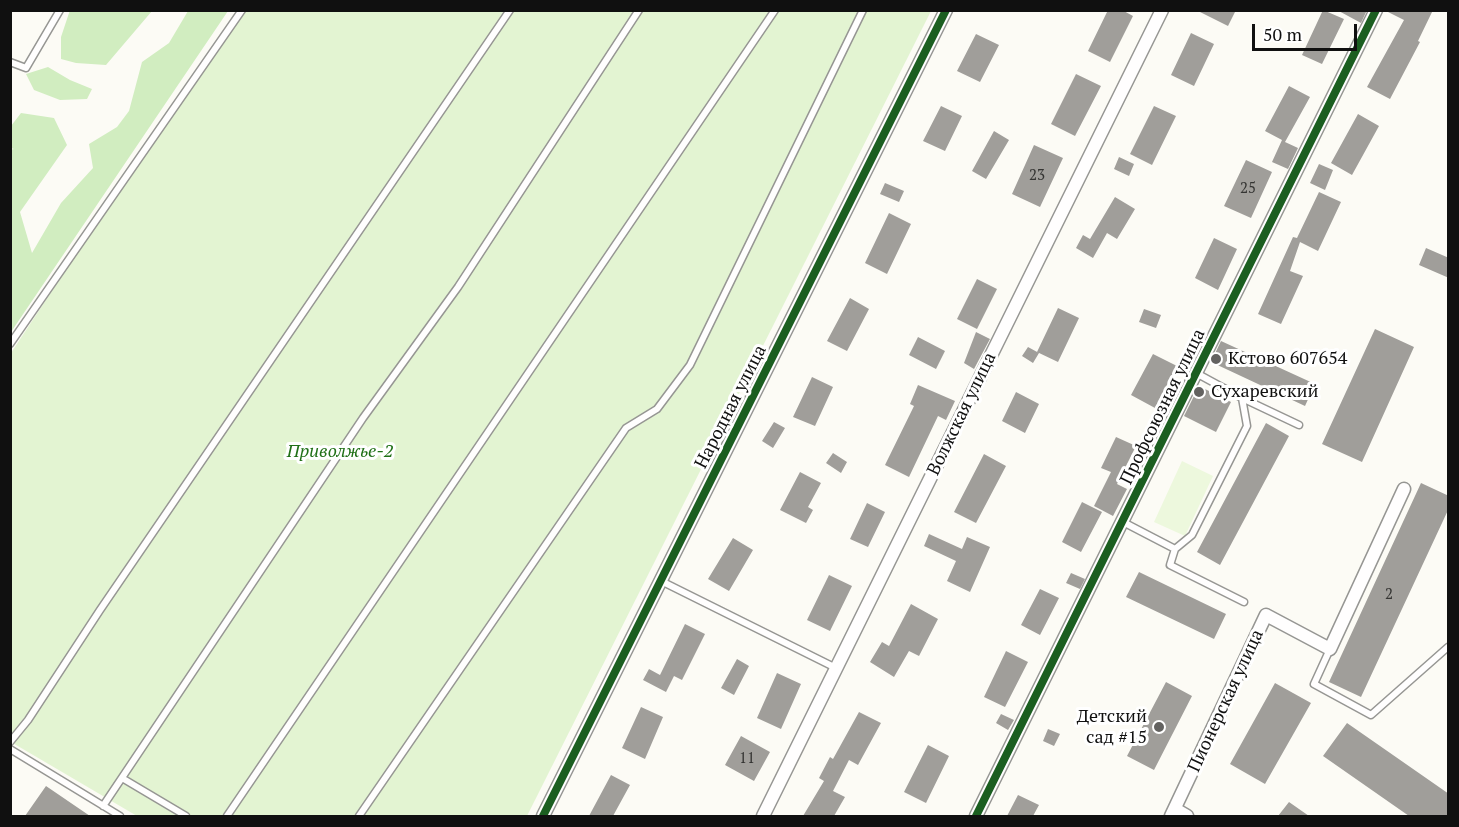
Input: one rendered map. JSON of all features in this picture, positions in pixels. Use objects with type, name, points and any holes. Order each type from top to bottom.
[{"type":"street","name":"Народная улица","points":[[543,816],[946,10]]},
{"type":"street","name":"Волжская улица","points":[[763,816],[1162,10]]},
{"type":"street","name":"Профсоюзная улица","points":[[976,816],[1376,10]]},
{"type":"street","points":[[1330,649],[1404,489]]},
{"type":"street","name":"Пионерская улица","points":[[1173,813],[1266,615],[1330,649]]},
{"type":"street","points":[[1173,813],[1187,816]]},
{"type":"lane","points":[[10,62],[26,68],[60,10]]},
{"type":"lane","points":[[10,344],[242,10]]},
{"type":"lane","points":[[10,742],[28,720],[100,610],[510,10]]},
{"type":"lane","points":[[103,806],[363,418],[458,287],[639,10]]},
{"type":"lane","points":[[227,816],[775,10]]},
{"type":"lane","points":[[359,816],[627,428],[657,409],[690,365],[862,10]]},
{"type":"lane","points":[[1196,373],[1299,425]]},
{"type":"lane","points":[[1242,398],[1247,426],[1192,535],[1175,549],[1170,565],[1244,602]]},
{"type":"lane","points":[[1123,522],[1175,549]]},
{"type":"lane","points":[[661,581],[836,668]]},
{"type":"lane","points":[[1330,649],[1314,684],[1371,715],[1449,647]]},
{"type":"lane","points":[[10,749],[120,816]]},
{"type":"lane","points":[[122,777],[186,816]]},
{"type":"green space","points":[[70,10],[152,11],[106,65],[76,63],[61,59],[61,37]]},
{"type":"green space","points":[[188,11],[228,11],[11,332],[10,150],[14,149],[11,148],[11,126],[21,113],[54,118],[67,145],[20,212],[32,253],[61,203],[93,168],[89,144],[117,127],[129,111],[142,62],[169,43]]},
{"type":"green space","name":"Приволжье-2","points":[[236,11],[931,11],[527,816],[137,816],[11,742],[11,353]]},
{"type":"green space","points":[[48,67],[92,89],[87,99],[60,100],[34,90],[26,74]]},
{"type":"green space","points":[[1182,461],[1213,476],[1185,536],[1154,522]]},
{"type":"building","points":[[1108,10],[1122,10],[1133,16],[1110,62],[1088,51]]},
{"type":"building","points":[[1196,10],[1236,10],[1228,26]]},
{"type":"building","points":[[1323,10],[1344,19],[1322,64],[1302,55]]},
{"type":"building","points":[[1337,10],[1367,10],[1361,23]]},
{"type":"building","points":[[1384,10],[1433,10],[1418,41],[1420,42],[1390,99],[1367,87],[1404,20]]},
{"type":"building","points":[[1191,33],[1214,44],[1194,86],[1171,75]]},
{"type":"building","points":[[976,34],[999,45],[980,82],[957,71]]},
{"type":"building","points":[[1076,74],[1101,86],[1075,136],[1051,124]]},
{"type":"building","points":[[1289,86],[1310,97],[1285,142],[1298,148],[1288,169],[1272,162],[1282,140],[1265,131]]},
{"type":"building","points":[[941,106],[962,116],[945,151],[923,141]]},
{"type":"building","points":[[1154,106],[1176,116],[1152,165],[1130,154]]},
{"type":"building","points":[[1358,114],[1379,126],[1352,175],[1331,163]]},
{"type":"building","points":[[994,131],[1009,140],[986,179],[972,171]]},
{"type":"building","points":[[1034,145],[1063,158],[1040,207],[1012,194]]},
{"type":"building","points":[[1119,157],[1134,164],[1129,176],[1114,169]]},
{"type":"building","points":[[1246,160],[1272,172],[1251,218],[1224,206]]},
{"type":"building","points":[[1319,164],[1333,170],[1325,190],[1310,183]]},
{"type":"building","points":[[885,183],[904,191],[899,202],[880,194]]},
{"type":"building","points":[[1319,192],[1341,202],[1318,251],[1300,242],[1290,271],[1303,276],[1281,324],[1258,314],[1293,237],[1297,238]]},
{"type":"building","points":[[1115,197],[1135,209],[1117,239],[1107,233],[1093,258],[1076,248],[1083,235],[1090,239]]},
{"type":"building","points":[[889,213],[911,224],[887,274],[865,263]]},
{"type":"building","points":[[1214,238],[1237,249],[1218,290],[1195,278]]},
{"type":"building","points":[[1426,248],[1449,258],[1449,278],[1419,265]]},
{"type":"building","points":[[977,279],[997,289],[977,329],[957,319]]},
{"type":"building","points":[[850,298],[869,309],[847,351],[827,341]]},
{"type":"building","points":[[1058,308],[1079,318],[1058,362],[1037,352]]},
{"type":"building","points":[[1144,309],[1161,315],[1156,328],[1139,322]]},
{"type":"building","points":[[1375,329],[1414,347],[1362,462],[1322,444]]},
{"type":"building","points":[[976,332],[990,339],[974,369],[964,363]]},
{"type":"building","points":[[918,337],[945,351],[936,369],[909,355]]},
{"type":"building","points":[[1221,341],[1315,384],[1305,406],[1211,362]]},
{"type":"building","points":[[1190,342],[1200,347],[1193,360],[1183,356]]},
{"type":"building","points":[[1028,347],[1039,353],[1033,363],[1022,356]]},
{"type":"building","points":[[1153,354],[1177,366],[1155,408],[1131,395]]},
{"type":"building","points":[[812,377],[833,387],[815,426],[793,417]]},
{"type":"building","points":[[918,385],[955,401],[946,420],[938,416],[909,477],[885,465],[914,406],[910,404]]},
{"type":"building","points":[[1199,386],[1231,402],[1216,432],[1184,416]]},
{"type":"building","points":[[1016,392],[1039,404],[1025,433],[1002,421]]},
{"type":"building","points":[[774,422],[785,428],[773,448],[762,441]]},
{"type":"building","points":[[1266,423],[1289,436],[1220,565],[1197,552]]},
{"type":"building","points":[[1116,437],[1136,446],[1117,484],[1127,489],[1113,516],[1094,506],[1111,472],[1101,468]]},
{"type":"building","points":[[833,453],[847,462],[841,473],[826,463]]},
{"type":"building","points":[[984,454],[1006,466],[976,523],[954,512]]},
{"type":"building","points":[[800,472],[821,483],[808,507],[813,510],[806,523],[780,510]]},
{"type":"building","points":[[1421,483],[1449,496],[1449,508],[1361,697],[1329,682]]},
{"type":"building","points":[[1082,502],[1102,512],[1081,552],[1062,542]]},
{"type":"building","points":[[867,503],[885,512],[868,547],[850,539]]},
{"type":"building","points":[[929,534],[962,549],[967,537],[990,547],[970,592],[947,581],[956,561],[924,546]]},
{"type":"building","points":[[733,538],[753,550],[729,591],[708,579]]},
{"type":"building","points":[[1139,572],[1226,614],[1214,639],[1126,597]]},
{"type":"building","points":[[1071,573],[1085,579],[1080,589],[1066,583]]},
{"type":"building","points":[[829,575],[852,586],[830,631],[807,620]]},
{"type":"building","points":[[1040,589],[1059,598],[1040,635],[1021,625]]},
{"type":"building","points":[[911,604],[938,619],[919,656],[909,651],[894,677],[870,662],[882,642],[889,646]]},
{"type":"building","points":[[685,624],[705,634],[682,680],[674,676],[666,692],[643,680],[649,669],[660,675]]},
{"type":"building","points":[[1006,651],[1028,662],[1005,707],[984,697]]},
{"type":"building","points":[[737,659],[749,666],[734,695],[721,688]]},
{"type":"building","points":[[777,673],[801,684],[781,729],[757,718]]},
{"type":"building","points":[[1166,682],[1192,696],[1154,770],[1127,756]]},
{"type":"building","points":[[1275,683],[1311,703],[1265,784],[1230,764]]},
{"type":"building","points":[[641,707],[663,717],[645,759],[622,748]]},
{"type":"building","points":[[859,712],[881,723],[858,765],[849,760],[833,791],[845,797],[834,816],[803,816],[824,781],[819,778],[830,757],[833,759]]},
{"type":"building","points":[[1001,714],[1014,720],[1008,730],[996,723]]},
{"type":"building","points":[[1347,723],[1449,794],[1449,816],[1409,816],[1323,756]]},
{"type":"building","points":[[1048,729],[1060,734],[1054,746],[1043,741]]},
{"type":"building","points":[[741,736],[770,752],[754,781],[725,765]]},
{"type":"building","points":[[928,745],[949,756],[926,803],[904,792]]},
{"type":"building","points":[[611,775],[630,785],[613,816],[589,816]]},
{"type":"building","points":[[46,786],[90,816],[25,816]]},
{"type":"building","points":[[1018,795],[1039,805],[1033,816],[1007,816]]},
{"type":"building","points":[[1289,802],[1309,816],[1278,816]]},
{"type":"cycle path","points":[[543,816],[946,10]]},
{"type":"cycle path","points":[[976,816],[1376,10]]},
{"type":"place","name":"Кстово 607654","points":[[1216,359]]},
{"type":"place","name":"Сухаревский","points":[[1199,392]]},
{"type":"place","name":"Детский сад #15","points":[[1159,727]]}]
